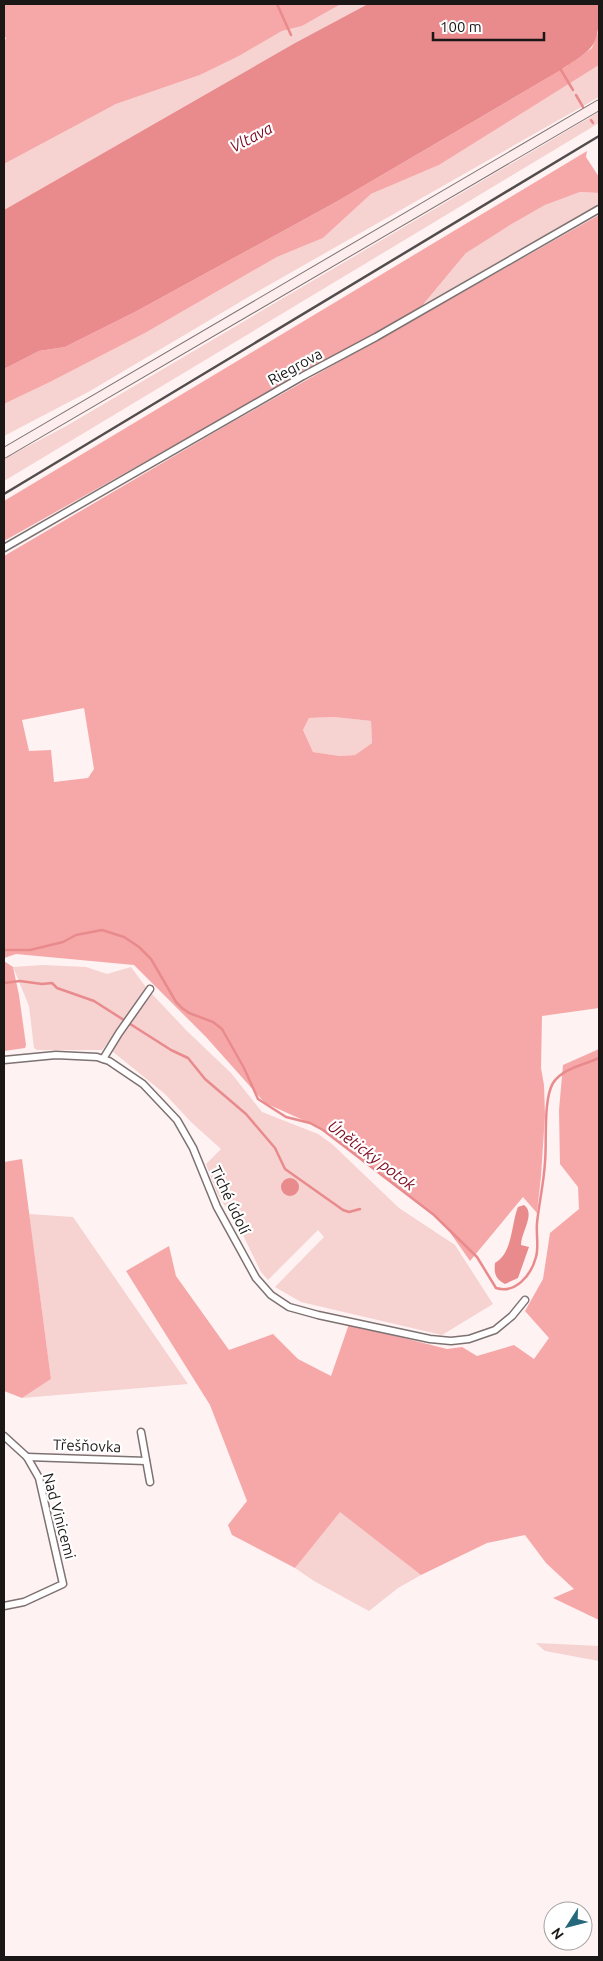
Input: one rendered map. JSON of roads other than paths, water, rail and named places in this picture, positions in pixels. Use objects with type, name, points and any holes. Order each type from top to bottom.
[{"type":"main road","points":[[4,453],[599,105]]},
{"type":"street","name":"Riegrova","points":[[4,548],[599,208]]},
{"type":"street","points":[[103,1059],[150,989]]},
{"type":"street","name":"Tiché údolí","points":[[4,1060],[56,1055],[84,1055],[103,1059],[132,1075],[143,1084],[177,1120],[193,1148],[217,1207],[256,1278],[271,1295],[288,1307],[430,1339],[451,1341],[469,1339],[495,1330],[512,1316],[525,1300]]},
{"type":"street","name":"Třešňovka","points":[[142,1432],[150,1482]]},
{"type":"street","name":"Nad Vinicemi","points":[[4,1436],[27,1457],[39,1478],[63,1584],[24,1602],[4,1606]]},
{"type":"street","name":"Třešňovka","points":[[27,1457],[146,1460]]},
{"type":"water","name":"Vltava","points":[[368,4],[599,4],[598,30],[593,44],[588,50],[561,70],[336,202],[135,312],[65,347],[39,351],[4,369],[4,210],[295,43]]},
{"type":"water","points":[[290,1178],[296,1181],[299,1187],[296,1193],[290,1196],[284,1193],[281,1187],[284,1181]]},
{"type":"water","points":[[524,1205],[529,1213],[521,1245],[529,1247],[518,1278],[505,1284],[496,1275],[495,1263],[505,1252],[511,1238],[518,1207]]},
{"type":"waterway","points":[[277,4],[291,35]]},
{"type":"waterway","points":[[561,70],[573,90]]},
{"type":"waterway","points":[[576,95],[583,107]]},
{"type":"waterway","name":"Únětický potok","points":[[4,950],[30,950],[63,942],[76,935],[102,930],[124,937],[139,947],[151,959],[176,1002],[182,1008],[189,1013],[213,1022],[222,1029],[244,1068],[258,1099],[286,1117],[310,1123],[323,1130],[434,1215],[477,1257],[496,1288],[503,1289],[516,1286],[526,1277],[536,1257],[537,1223],[544,1177],[547,1110],[553,1083],[568,1070],[599,1058]]},
{"type":"waterway","points":[[4,983],[20,981],[42,984],[52,983],[57,988],[94,1001],[171,1050],[188,1058],[205,1079],[246,1114],[275,1148],[285,1169],[343,1210],[349,1212],[360,1209]]},
{"type":"railway","points":[[4,494],[599,136]]}]
